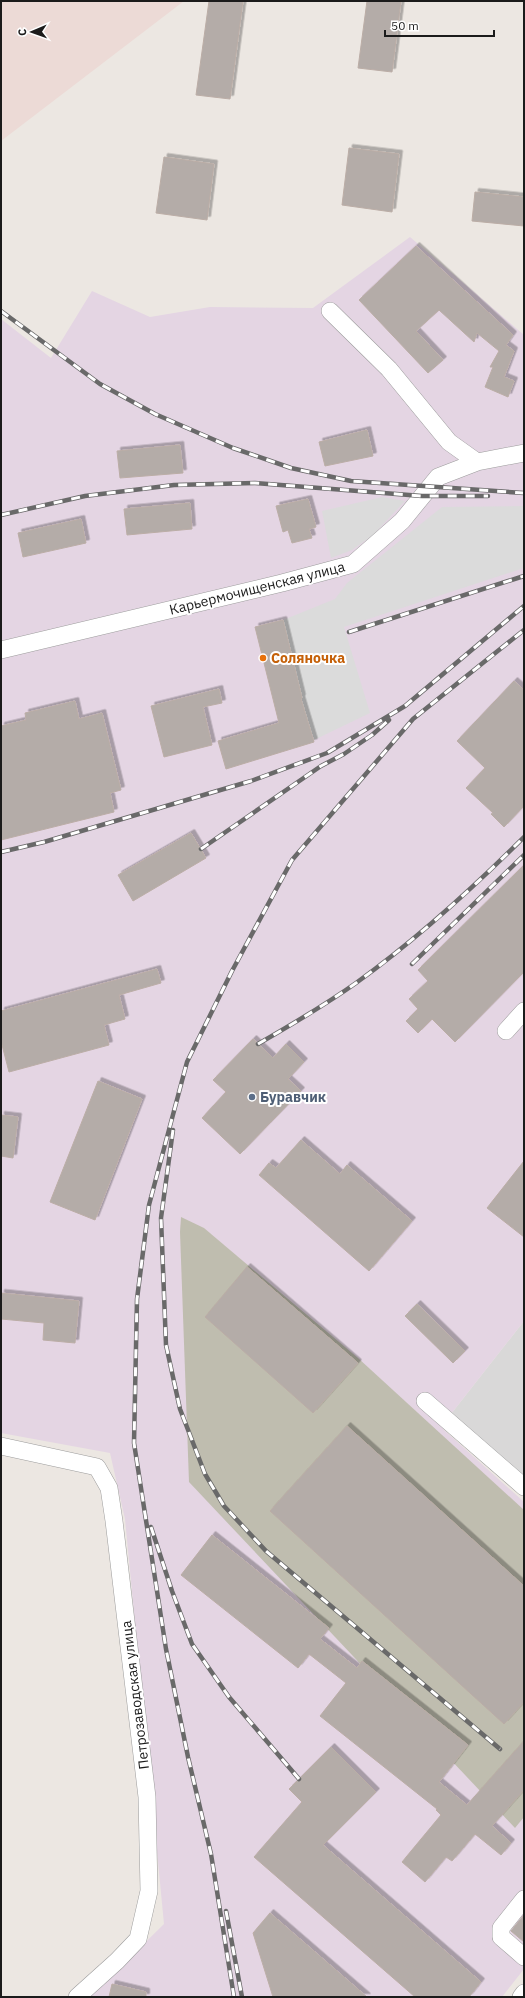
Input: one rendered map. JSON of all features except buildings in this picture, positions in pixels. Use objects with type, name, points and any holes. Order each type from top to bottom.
[{"type":"street","points":[[330,311],[389,369],[450,442],[477,462]]},
{"type":"street","name":"Карьермочищенская улица","points":[[1,650],[282,583],[353,564],[402,521],[438,477],[477,462],[524,453]]},
{"type":"street","points":[[506,1031],[524,1011]]},
{"type":"street","points":[[425,1401],[524,1487]]},
{"type":"street","name":"Петрозаводская улица","points":[[1,1446],[97,1467],[109,1488],[114,1521],[147,1797],[149,1891],[138,1939],[117,1961],[77,1997]]},
{"type":"street","points":[[524,1899],[501,1928],[501,1937],[524,1957]]},
{"type":"street","points":[[521,1997],[524,1993]]},
{"type":"shaded area","points":[[1,1],[184,1],[1,141]]},
{"type":"shaded area","points":[[410,237],[524,335],[524,1321],[451,1414],[443,1429],[524,1502],[524,1969],[502,1997],[90,1997],[164,1924],[125,1519],[110,1453],[1,1433],[1,319],[51,358],[92,291],[150,317],[210,307],[313,308]]},
{"type":"shaded area","points":[[382,497],[405,501],[373,535],[352,550],[331,558],[322,511]]},
{"type":"shaded area","points":[[524,506],[524,568],[344,627],[370,713],[314,740],[305,715],[283,620],[335,599],[347,583],[442,507]]},
{"type":"shaded area","points":[[181,1217],[204,1228],[358,1358],[524,1510],[524,1817],[515,1828],[189,1482],[180,1232]]},
{"type":"shaded area","points":[[524,1321],[524,1479],[451,1414]]},
{"type":"railway","points":[[1,311],[100,384],[155,414],[233,448],[291,468],[351,481],[524,493]]},
{"type":"railway","points":[[1,515],[85,496],[174,485],[255,483],[422,496],[488,496]]},
{"type":"railway","points":[[349,632],[524,576]]},
{"type":"railway","points":[[1,852],[44,842],[251,781],[327,753],[405,706],[524,606]]},
{"type":"railway","points":[[234,1997],[211,1854],[188,1757],[166,1649],[134,1443],[137,1299],[149,1205],[187,1062],[232,971],[292,860],[413,719],[524,630]]},
{"type":"railway","points":[[201,849],[321,766],[344,754],[372,735],[389,720]]},
{"type":"railway","points":[[258,1044],[332,999],[401,949],[484,876],[524,837]]},
{"type":"railway","points":[[412,964],[524,855]]},
{"type":"railway","points":[[173,1130],[161,1218],[166,1345],[180,1409],[205,1474],[224,1506],[266,1551],[500,1749]]},
{"type":"railway","points":[[151,1527],[172,1591],[192,1644],[229,1697],[299,1779]]},
{"type":"railway","points":[[226,1911],[242,1997]]},
{"type":"place","name":"Соляночка","points":[[263,658]]},
{"type":"place","name":"Буравчик","points":[[252,1097]]}]
